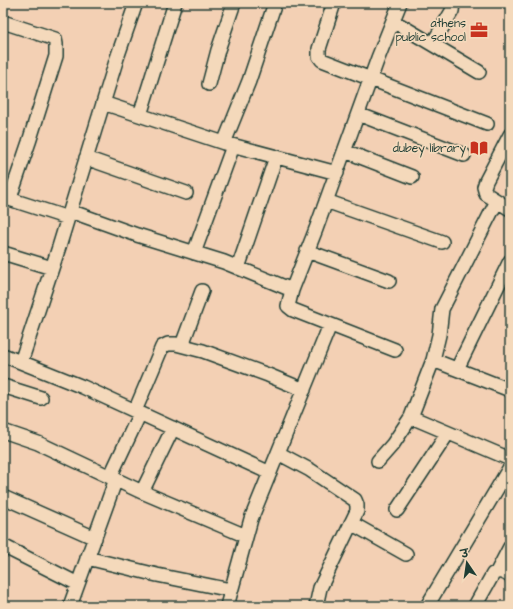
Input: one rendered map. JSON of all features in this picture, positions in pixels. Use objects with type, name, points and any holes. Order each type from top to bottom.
[{"type":"street","points":[[21,362],[52,268],[117,58],[136,3]]},
{"type":"street","points":[[140,115],[175,3]]},
{"type":"street","points":[[209,84],[218,50],[234,3]]},
{"type":"street","points":[[194,253],[248,82],[275,3]]},
{"type":"street","points":[[334,3],[319,49],[319,56],[322,60],[370,80],[487,124]]},
{"type":"street","points":[[394,350],[293,310],[288,306],[292,290],[400,3]]},
{"type":"street","points":[[432,43],[452,12],[453,3]]},
{"type":"street","points":[[393,21],[479,72]]},
{"type":"street","points":[[3,23],[47,35],[54,39],[56,44],[56,56],[29,142],[6,198],[69,214],[194,253],[238,268],[292,290]]},
{"type":"street","points":[[103,102],[229,144],[337,173]]},
{"type":"street","points":[[358,114],[464,155]]},
{"type":"street","points":[[510,136],[491,169],[484,187],[486,194],[510,209]]},
{"type":"street","points":[[345,151],[412,177]]},
{"type":"street","points":[[238,268],[276,157]]},
{"type":"street","points":[[86,158],[186,193]]},
{"type":"street","points":[[326,202],[442,242]]},
{"type":"street","points":[[378,461],[393,444],[411,417],[433,360],[439,335],[442,309],[497,202]]},
{"type":"street","points":[[307,251],[389,281]]},
{"type":"street","points":[[3,253],[52,268]]},
{"type":"street","points":[[457,369],[510,261]]},
{"type":"street","points":[[182,345],[202,291]]},
{"type":"street","points":[[227,606],[251,519],[330,325]]},
{"type":"street","points":[[70,606],[95,538],[113,478],[162,347],[168,344],[176,344],[203,351],[304,390]]},
{"type":"street","points":[[3,355],[83,387],[270,473]]},
{"type":"street","points":[[433,360],[510,390]]},
{"type":"street","points":[[3,386],[40,398]]},
{"type":"street","points":[[411,417],[510,459]]},
{"type":"street","points":[[142,492],[173,428]]},
{"type":"street","points":[[3,431],[38,443],[142,492],[246,536]]},
{"type":"street","points":[[397,510],[448,433]]},
{"type":"street","points":[[278,453],[310,470],[355,500],[357,505],[357,511],[320,588],[316,606]]},
{"type":"street","points":[[427,606],[510,467]]},
{"type":"street","points":[[3,497],[95,538]]},
{"type":"street","points":[[351,523],[406,554]]},
{"type":"street","points":[[3,546],[78,584]]},
{"type":"street","points":[[475,606],[488,580],[497,572],[510,547]]},
{"type":"street","points":[[87,558],[157,575],[231,590]]},
{"type":"street","points":[[497,572],[503,572],[510,576]]},
{"type":"place","name":"athens public school","points":[[479,30]]},
{"type":"place","name":"dubey library","points":[[479,148]]}]
